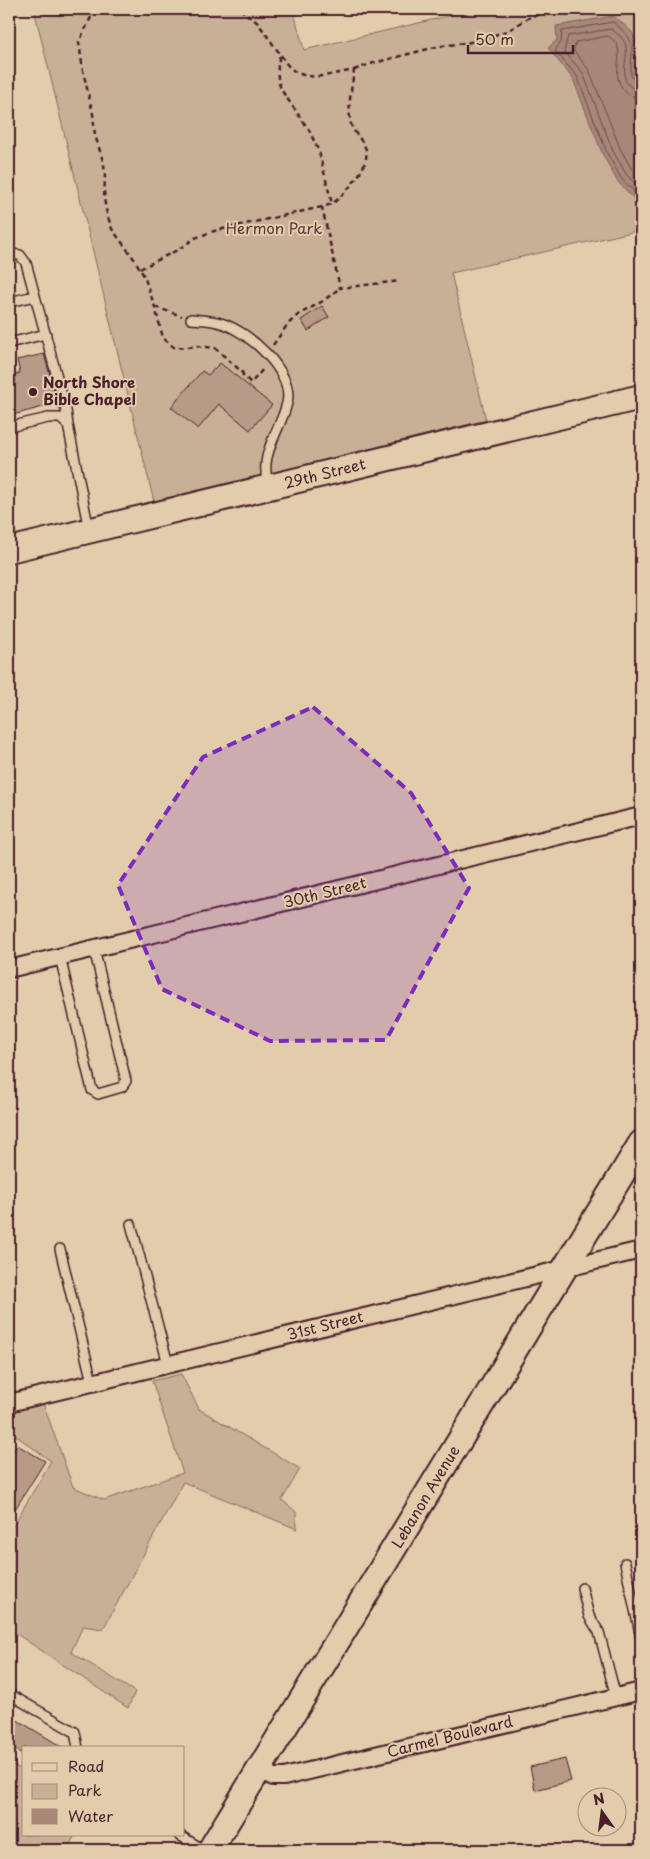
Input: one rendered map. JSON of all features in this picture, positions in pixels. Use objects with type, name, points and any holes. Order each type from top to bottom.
[{"type":"street","name":"29th Street","points":[[9,550],[641,397]]},
{"type":"street","name":"30th Street","points":[[9,969],[641,816]]},
{"type":"street","name":"Lebanon Avenue","points":[[210,1850],[641,1143]]},
{"type":"street","name":"31st Street","points":[[9,1403],[641,1250]]},
{"type":"street","name":"Carmel Boulevard","points":[[260,1770],[273,1777],[284,1777],[641,1691]]},
{"type":"lane","points":[[9,254],[20,255],[26,263],[36,296],[66,410],[90,531]]},
{"type":"lane","points":[[9,302],[36,296]]},
{"type":"lane","points":[[191,319],[221,323],[243,333],[269,357],[284,378],[288,390],[288,403],[266,464],[268,488]]},
{"type":"lane","points":[[9,343],[46,334]]},
{"type":"lane","points":[[9,427],[48,418],[60,418],[68,426]]},
{"type":"lane","points":[[60,957],[92,1090],[98,1094],[122,1087],[126,1081],[94,949]]},
{"type":"lane","points":[[132,1224],[168,1364]]},
{"type":"lane","points":[[60,1249],[92,1382]]},
{"type":"lane","points":[[625,1563],[641,1638]]},
{"type":"lane","points":[[582,1588],[589,1616],[600,1632],[616,1697]]},
{"type":"lane","points":[[9,1694],[75,1732],[78,1746]]},
{"type":"lane","points":[[181,1836],[204,1850]]},
{"type":"path","points":[[95,9],[79,42],[85,84],[93,114],[95,135],[104,164],[104,199],[112,229],[127,247],[140,269],[155,307],[163,338],[175,348],[198,346],[215,348],[242,372],[251,383],[288,324],[298,315],[340,288],[400,281]]},
{"type":"path","points":[[240,9],[258,23],[284,61],[295,72],[317,78],[354,70],[436,47],[477,41],[509,30],[530,17],[562,9]]},
{"type":"path","points":[[280,54],[277,78],[279,84],[309,130],[319,152],[332,204]]},
{"type":"path","points":[[140,269],[179,249],[195,238],[214,231],[332,204],[345,192],[366,162],[365,147],[351,124],[350,109],[354,70]]},
{"type":"path","points":[[322,207],[340,288]]},
{"type":"path","points":[[155,307],[191,319]]},
{"type":"highlighted area","points":[[313,707],[411,793],[469,888],[386,1040],[270,1041],[162,989],[118,885],[203,757]]},
{"type":"green space","name":"Hermon Park","points":[[34,9],[293,9],[304,50],[478,9],[641,9],[641,230],[451,273],[486,420],[154,502]]},
{"type":"green space","points":[[181,1374],[199,1409],[300,1469],[282,1500],[296,1512],[297,1529],[183,1482],[103,1629],[83,1626],[71,1652],[135,1692],[128,1708],[9,1629],[9,1533],[51,1461],[15,1435],[9,1425],[9,1413],[43,1403],[73,1487],[104,1500],[183,1473],[152,1381]]},
{"type":"green space","points":[[9,1763],[22,1770],[22,1836],[74,1836],[67,1850],[9,1850]]},
{"type":"water","points":[[614,16],[632,32],[638,46],[635,74],[641,81],[641,206],[617,181],[603,155],[573,79],[548,48],[557,40],[556,26]]},
{"type":"building","points":[[322,306],[329,317],[308,331],[301,320]]},
{"type":"building","name":"North Shore Bible Chapel","points":[[44,354],[58,403],[9,416],[9,376],[20,373],[17,360]]},
{"type":"building","points":[[220,363],[272,405],[250,430],[219,404],[198,429],[171,407],[202,371],[208,375]]},
{"type":"building","points":[[17,1445],[45,1461],[9,1519],[9,1459]]},
{"type":"building","points":[[9,1715],[61,1746],[22,1746],[22,1754],[9,1746]]},
{"type":"building","points":[[565,1759],[571,1781],[535,1790],[530,1767]]},
{"type":"place","name":"North Shore Bible Chapel","points":[[33,392]]}]
